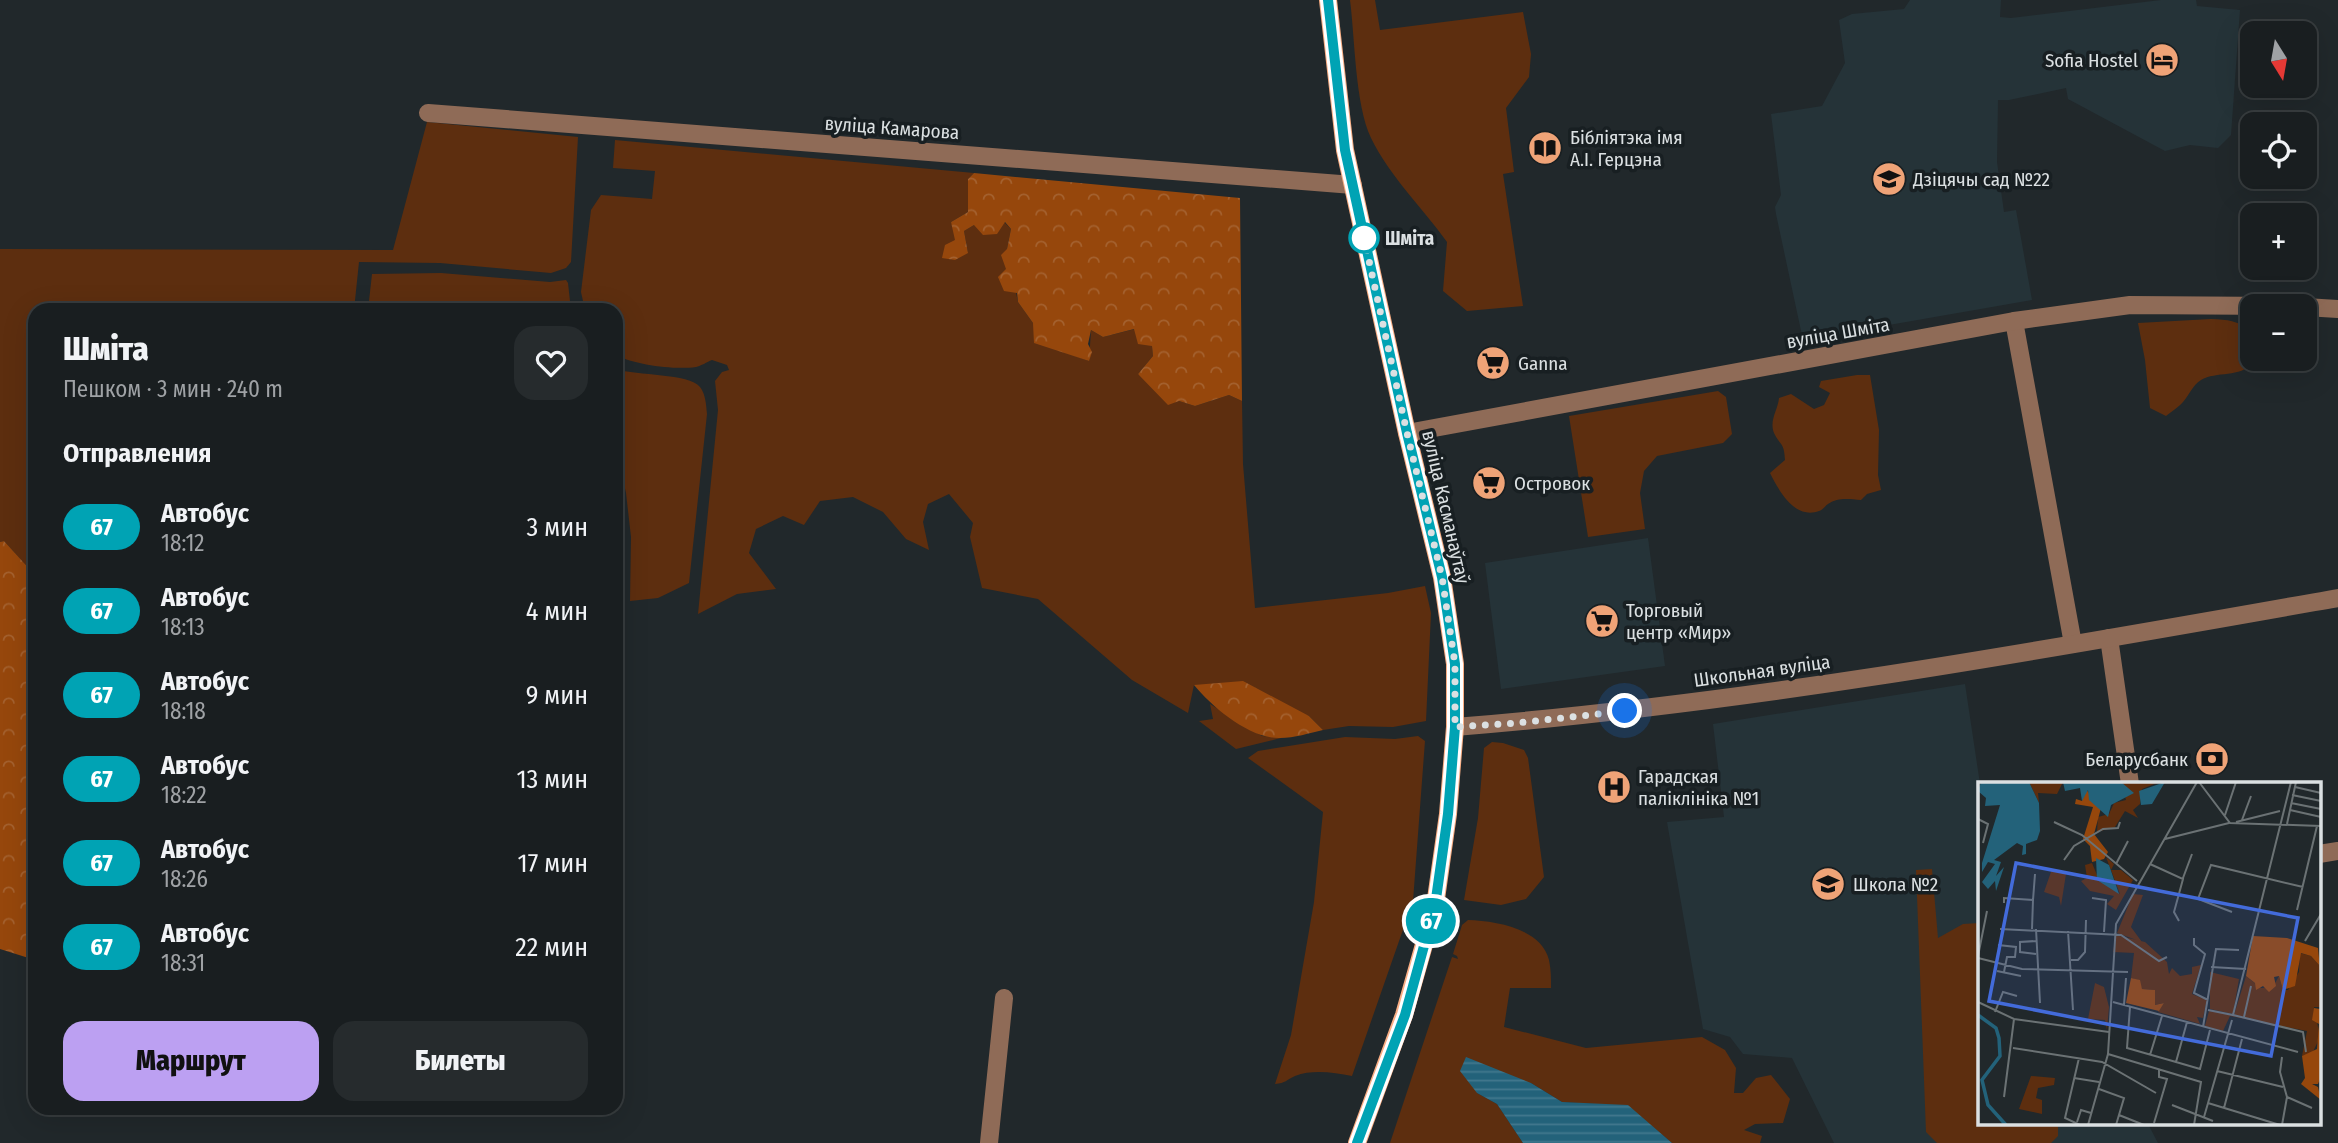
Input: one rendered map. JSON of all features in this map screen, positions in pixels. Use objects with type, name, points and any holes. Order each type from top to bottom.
[{"type":"main road","name":"вуліца Касманаўтаў","points":[[1328,0],[1345,150],[1407,433],[1442,577],[1455,664],[1455,727],[1448,814],[1435,906],[1405,1015],[1357,1143]]},
{"type":"street","name":"вуліца Камарова","points":[[428,113],[1353,185]]},
{"type":"street","name":"вуліца Шміта","points":[[1407,433],[2014,321],[2130,305],[2240,306]]},
{"type":"street","points":[[2317,308],[2338,309]]},
{"type":"street","points":[[2014,321],[2073,644]]},
{"type":"street","name":"Школьная вуліца","points":[[1455,727],[1517,723],[1673,705],[2073,644],[2338,598]]},
{"type":"street","points":[[2109,638],[2130,782]]},
{"type":"street","points":[[2320,854],[2338,851]]},
{"type":"street","points":[[989,1143],[1004,998]]},
{"type":"shaded area","points":[[1350,0],[1375,0],[1380,30],[1523,12],[1531,54],[1529,77],[1506,108],[1514,172],[1503,174],[1523,306],[1467,311],[1443,291],[1447,242],[1387,166],[1366,124],[1359,90]]},
{"type":"shaded area","name":"Дзіцячы сад №22","points":[[1910,0],[2001,0],[2000,17],[2011,18],[2161,0],[2196,0],[2197,6],[2240,10],[2231,135],[2218,148],[2190,145],[2165,151],[2068,99],[2066,88],[1998,100],[1997,162],[2004,212],[2016,210],[2032,300],[1803,340],[1775,207],[1781,195],[1771,114],[1822,106],[1845,63],[1839,20],[1852,14],[1904,9]]},
{"type":"shaded area","points":[[427,122],[578,137],[571,262],[566,268],[551,273],[440,263],[359,262],[355,303],[28,303],[28,567],[4,541],[0,542],[0,249],[393,250]]},
{"type":"shaded area","points":[[615,140],[974,173],[968,179],[968,212],[951,222],[968,253],[964,231],[974,225],[1004,222],[1011,229],[1007,249],[1018,302],[1033,323],[1062,351],[1089,361],[1091,330],[1103,337],[1135,329],[1152,346],[1153,356],[1138,374],[1179,401],[1195,406],[1229,395],[1242,401],[1243,464],[1255,608],[1388,593],[1425,586],[1431,613],[1426,721],[1393,727],[1349,726],[1323,730],[1309,716],[1194,685],[1188,713],[1132,680],[1038,599],[982,588],[970,537],[973,523],[949,494],[928,504],[923,522],[929,550],[906,539],[883,512],[853,497],[820,501],[804,525],[783,516],[756,529],[749,553],[776,589],[737,594],[698,614],[718,410],[715,381],[722,372],[729,370],[727,365],[712,360],[696,367],[677,368],[624,359],[623,303],[583,303],[581,292],[591,210],[601,195],[652,199],[655,171],[613,168]]},
{"type":"shaded area","points":[[441,273],[550,282],[566,280],[570,303],[369,303],[372,274]]},
{"type":"shaded area","points":[[2211,319],[2239,324],[2241,371],[2201,380],[2181,404],[2166,416],[2150,408],[2138,323]]},
{"type":"shaded area","points":[[623,371],[694,382],[703,393],[707,414],[689,583],[658,598],[630,601],[631,537],[623,479]]},
{"type":"shaded area","points":[[1870,375],[1879,430],[1878,475],[1881,490],[1867,494],[1861,500],[1840,499],[1822,510],[1810,513],[1795,508],[1778,488],[1770,473],[1785,460],[1783,447],[1773,428],[1779,398],[1791,394],[1814,409],[1824,405],[1830,393],[1819,387],[1821,381]]},
{"type":"shaded area","points":[[1718,391],[1726,397],[1732,434],[1723,443],[1657,456],[1644,471],[1640,493],[1645,529],[1588,537],[1569,416]]},
{"type":"shaded area","points":[[1648,538],[1665,666],[1501,689],[1485,563]]},
{"type":"shaded area","name":"Школа №2","points":[[1965,684],[1980,782],[1978,1126],[2149,1126],[2158,1143],[1834,1143],[1792,1058],[1743,1054],[1730,1037],[1703,1029],[1667,822],[1724,817],[1713,724]]},
{"type":"shaded area","points":[[1210,704],[1262,736],[1281,738],[1236,749],[1199,721],[1213,719]]},
{"type":"shaded area","points":[[1418,736],[1425,741],[1413,901],[1352,1076],[1309,1073],[1275,1084],[1291,1035],[1314,902],[1323,812],[1248,758],[1258,751],[1345,737],[1395,739]]},
{"type":"shaded area","points":[[1492,742],[1524,750],[1528,758],[1544,877],[1526,899],[1501,905],[1464,900],[1478,818],[1484,748]]},
{"type":"shaded area","points":[[1932,869],[1938,938],[1963,924],[1978,923],[1978,1126],[2058,1126],[2058,1136],[2051,1143],[1937,1143],[1926,1132],[1916,870]]},
{"type":"shaded area","points":[[1468,920],[1516,928],[1537,940],[1549,960],[1551,988],[1510,988],[1504,1027],[1586,1048],[1702,1037],[1725,1050],[1736,1068],[1734,1093],[1743,1093],[1756,1078],[1771,1075],[1790,1099],[1783,1123],[1755,1124],[1744,1130],[1762,1136],[1760,1143],[1672,1143],[1628,1106],[1562,1102],[1531,1083],[1477,1093],[1497,1104],[1523,1143],[1390,1143],[1452,957],[1458,959],[1453,954],[1462,925]]},
{"type":"green space","points":[[974,173],[1240,198],[1242,401],[1229,395],[1195,406],[1179,401],[1168,405],[1138,374],[1153,356],[1152,346],[1138,344],[1134,329],[1103,337],[1091,330],[1088,344],[1092,352],[1089,361],[1034,343],[1033,323],[1018,302],[1017,293],[1004,291],[998,277],[1006,269],[1001,255],[1007,249],[1011,229],[1005,222],[997,234],[983,235],[974,225],[964,231],[968,253],[955,260],[942,258],[945,245],[955,240],[951,222],[968,212],[968,179]]},
{"type":"green space","points":[[4,541],[28,567],[28,958],[0,949],[0,542]]},
{"type":"green space","points":[[1243,681],[1309,716],[1323,730],[1285,738],[1256,733],[1221,712],[1194,685]]},
{"type":"water","points":[[1466,1057],[1531,1083],[1562,1102],[1628,1105],[1672,1143],[1523,1143],[1497,1104],[1477,1093],[1460,1071]]},
{"type":"bus line","name":"67","points":[[1328,0],[1345,150],[1407,433],[1442,577],[1455,664],[1455,727],[1448,814],[1435,906],[1405,1015],[1357,1143]]},
{"type":"place","name":"Sofia Hostel","points":[[2162,60]]},
{"type":"place","name":"Бібліятэка імя А.І. Герцэна","points":[[1545,148]]},
{"type":"place","name":"Дзіцячы сад №22","points":[[1889,179]]},
{"type":"place","name":"Шміта","points":[[1364,238]]},
{"type":"place","name":"Ganna","points":[[1493,363]]},
{"type":"place","name":"Островок","points":[[1489,483]]},
{"type":"place","name":"Торговый центр «Мир»","points":[[1602,621]]},
{"type":"place","name":"Беларусбанк","points":[[2212,759]]},
{"type":"place","name":"Гарадская паліклініка №1","points":[[1614,787]]},
{"type":"place","name":"Школа №2","points":[[1828,884]]},
{"type":"route","points":[[1364,238],[1442,577],[1455,664],[1455,727],[1625,711]]}]
